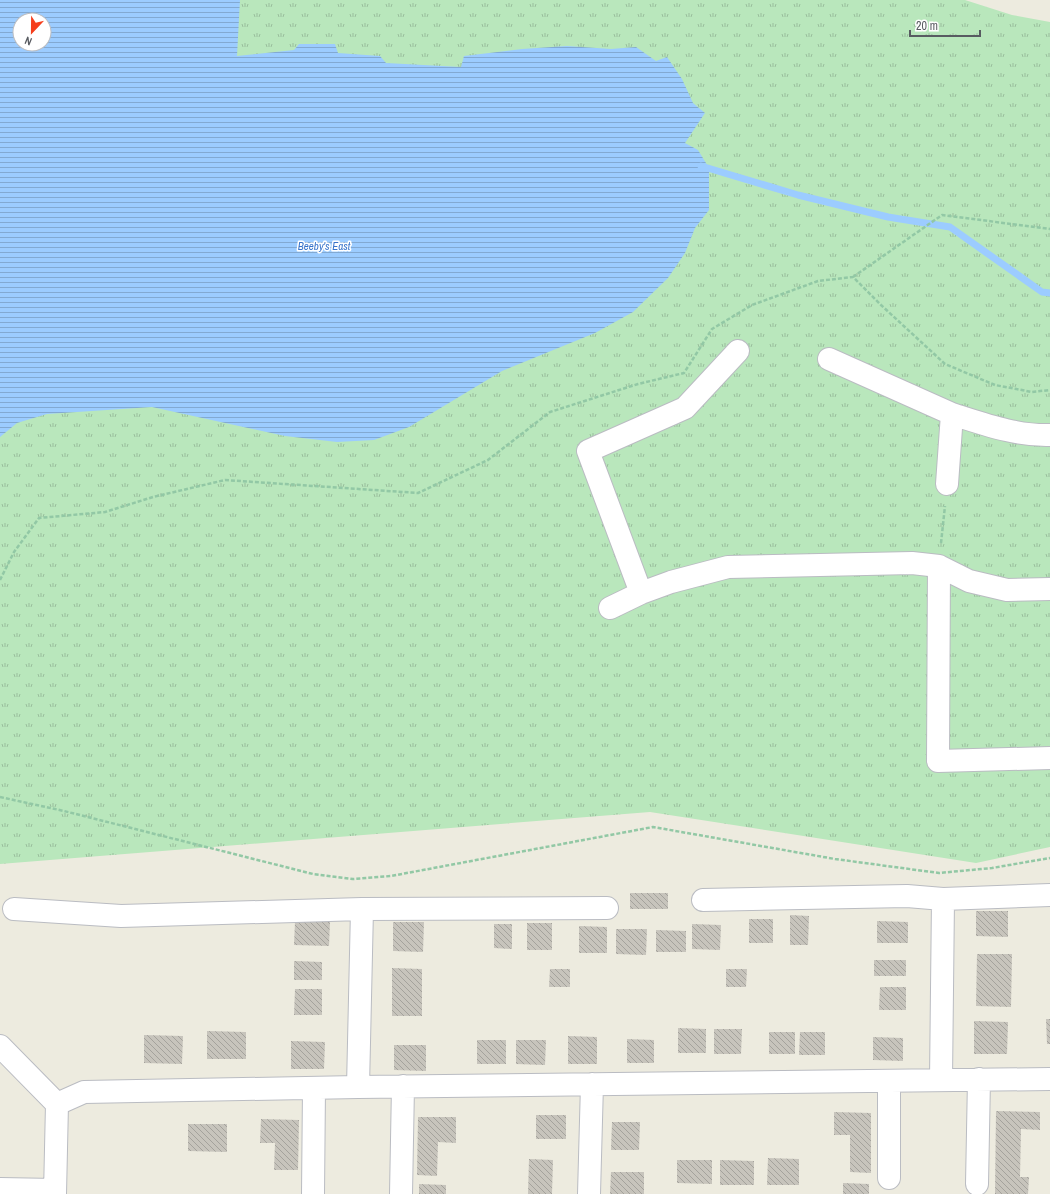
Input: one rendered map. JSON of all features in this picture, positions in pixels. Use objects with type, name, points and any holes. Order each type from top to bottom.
[{"type":"street","points":[[641,593],[588,451],[685,408],[738,351]]},
{"type":"street","points":[[829,359],[952,414],[1004,431],[1039,436],[1050,435]]},
{"type":"street","points":[[947,484],[952,414]]},
{"type":"street","points":[[610,608],[641,593],[671,582],[728,567],[912,563],[939,566],[969,581],[1007,590],[1050,589]]},
{"type":"street","points":[[939,566],[938,761],[1050,758]]},
{"type":"street","points":[[704,900],[908,896],[943,899],[1050,895]]},
{"type":"street","points":[[941,1080],[943,899]]},
{"type":"street","points":[[14,909],[121,916],[362,909],[607,908]]},
{"type":"street","points":[[358,1087],[362,909]]},
{"type":"street","points":[[0,1046],[57,1104],[55,1192],[0,1189]]},
{"type":"street","points":[[977,1184],[979,1079]]},
{"type":"street","points":[[57,1104],[84,1092],[403,1086],[1050,1079]]},
{"type":"street","points":[[889,1081],[889,1178]]},
{"type":"street","points":[[589,1194],[592,1084]]},
{"type":"street","points":[[401,1194],[403,1086]]},
{"type":"street","points":[[314,1088],[314,1194]]},
{"type":"path","points":[[0,580],[14,552],[39,518],[105,512],[152,497],[225,480],[418,493],[488,460],[550,412],[638,384],[684,373],[712,329],[752,305],[818,281],[853,277],[942,215],[1050,229]]},
{"type":"path","points":[[853,277],[945,364],[995,385],[1032,392],[1050,390]]},
{"type":"path","points":[[939,566],[947,484]]},
{"type":"path","points":[[0,797],[86,816],[313,874],[353,879],[391,876],[653,827],[835,859],[939,873],[992,868],[1050,858]]},
{"type":"green space","points":[[0,0],[965,0],[1012,15],[1050,22],[1050,847],[976,863],[650,812],[0,864]]},
{"type":"water","name":"Beeby's East","points":[[0,0],[240,0],[237,56],[294,50],[299,44],[335,44],[338,53],[380,56],[386,63],[461,67],[464,56],[522,49],[567,46],[611,49],[636,47],[656,61],[667,57],[682,79],[693,103],[705,113],[685,143],[698,150],[709,168],[709,210],[695,228],[685,253],[668,278],[633,312],[595,333],[502,371],[409,427],[374,440],[337,442],[285,436],[152,407],[47,414],[17,423],[0,437]]},
{"type":"building","points":[[630,893],[668,893],[668,909],[630,909]]},
{"type":"building","points":[[976,911],[1008,911],[1008,937],[976,936]]},
{"type":"building","points":[[790,915],[809,916],[808,945],[790,945]]},
{"type":"building","points":[[749,919],[773,919],[773,943],[749,943]]},
{"type":"building","points":[[877,921],[908,922],[908,943],[877,943]]},
{"type":"building","points":[[295,922],[330,922],[329,946],[294,945]]},
{"type":"building","points":[[393,922],[424,922],[423,952],[393,951]]},
{"type":"building","points":[[527,923],[552,923],[552,950],[527,950]]},
{"type":"building","points":[[494,924],[512,924],[512,949],[494,948]]},
{"type":"building","points":[[692,924],[721,925],[720,950],[692,949]]},
{"type":"building","points":[[579,926],[607,927],[607,953],[579,953]]},
{"type":"building","points":[[616,929],[647,929],[646,955],[616,954]]},
{"type":"building","points":[[656,930],[686,931],[686,952],[656,952]]},
{"type":"building","points":[[977,954],[1012,954],[1011,1007],[976,1006]]},
{"type":"building","points":[[874,960],[906,960],[906,976],[874,976]]},
{"type":"building","points":[[294,961],[322,962],[322,980],[294,980]]},
{"type":"building","points":[[392,968],[422,969],[422,1016],[392,1016]]},
{"type":"building","points":[[550,969],[570,969],[570,987],[549,987]]},
{"type":"building","points":[[726,969],[747,969],[746,987],[726,987]]},
{"type":"building","points":[[880,987],[906,987],[906,1010],[879,1010]]},
{"type":"building","points":[[295,989],[322,989],[322,1015],[294,1015]]},
{"type":"building","points":[[1046,1019],[1050,1019],[1050,1044],[1047,1044]]},
{"type":"building","points":[[974,1021],[1008,1022],[1007,1054],[974,1054]]},
{"type":"building","points":[[678,1028],[706,1029],[706,1053],[678,1053]]},
{"type":"building","points":[[714,1029],[742,1029],[741,1054],[714,1054]]},
{"type":"building","points":[[207,1031],[246,1032],[246,1059],[207,1059]]},
{"type":"building","points":[[769,1032],[795,1032],[795,1054],[769,1054]]},
{"type":"building","points":[[800,1032],[825,1032],[825,1055],[799,1055]]},
{"type":"building","points":[[144,1035],[183,1036],[182,1064],[144,1063]]},
{"type":"building","points":[[568,1036],[597,1037],[597,1064],[568,1064]]},
{"type":"building","points":[[873,1037],[903,1038],[903,1061],[873,1060]]},
{"type":"building","points":[[627,1039],[654,1040],[654,1063],[627,1063]]},
{"type":"building","points":[[477,1040],[506,1040],[506,1064],[477,1064]]},
{"type":"building","points":[[516,1040],[546,1040],[545,1065],[516,1064]]},
{"type":"building","points":[[291,1041],[325,1042],[324,1069],[291,1069]]},
{"type":"building","points":[[394,1045],[426,1045],[426,1071],[394,1070]]},
{"type":"building","points":[[996,1111],[1040,1112],[1040,1130],[1021,1129],[1020,1177],[1029,1177],[1028,1194],[995,1194]]},
{"type":"building","points":[[834,1112],[871,1113],[871,1173],[850,1172],[850,1135],[834,1135]]},
{"type":"building","points":[[536,1115],[566,1115],[566,1139],[536,1139]]},
{"type":"building","points":[[418,1117],[456,1117],[456,1143],[438,1142],[437,1176],[417,1175]]},
{"type":"building","points":[[261,1119],[299,1120],[298,1170],[274,1170],[275,1143],[260,1143]]},
{"type":"building","points":[[612,1122],[640,1122],[639,1150],[611,1150]]},
{"type":"building","points":[[188,1124],[227,1124],[227,1152],[188,1151]]},
{"type":"building","points":[[768,1158],[799,1159],[799,1185],[767,1185]]},
{"type":"building","points":[[529,1159],[553,1160],[552,1194],[528,1194]]},
{"type":"building","points":[[677,1160],[712,1160],[712,1184],[677,1183]]},
{"type":"building","points":[[720,1160],[754,1161],[754,1185],[720,1185]]},
{"type":"building","points":[[611,1172],[644,1172],[644,1194],[610,1194]]},
{"type":"building","points":[[843,1183],[869,1184],[869,1194],[843,1194]]},
{"type":"building","points":[[419,1184],[446,1185],[446,1194],[419,1194]]},
{"type":"waterway","points":[[701,166],[798,195],[888,217],[950,227],[1042,292],[1050,293]]}]
